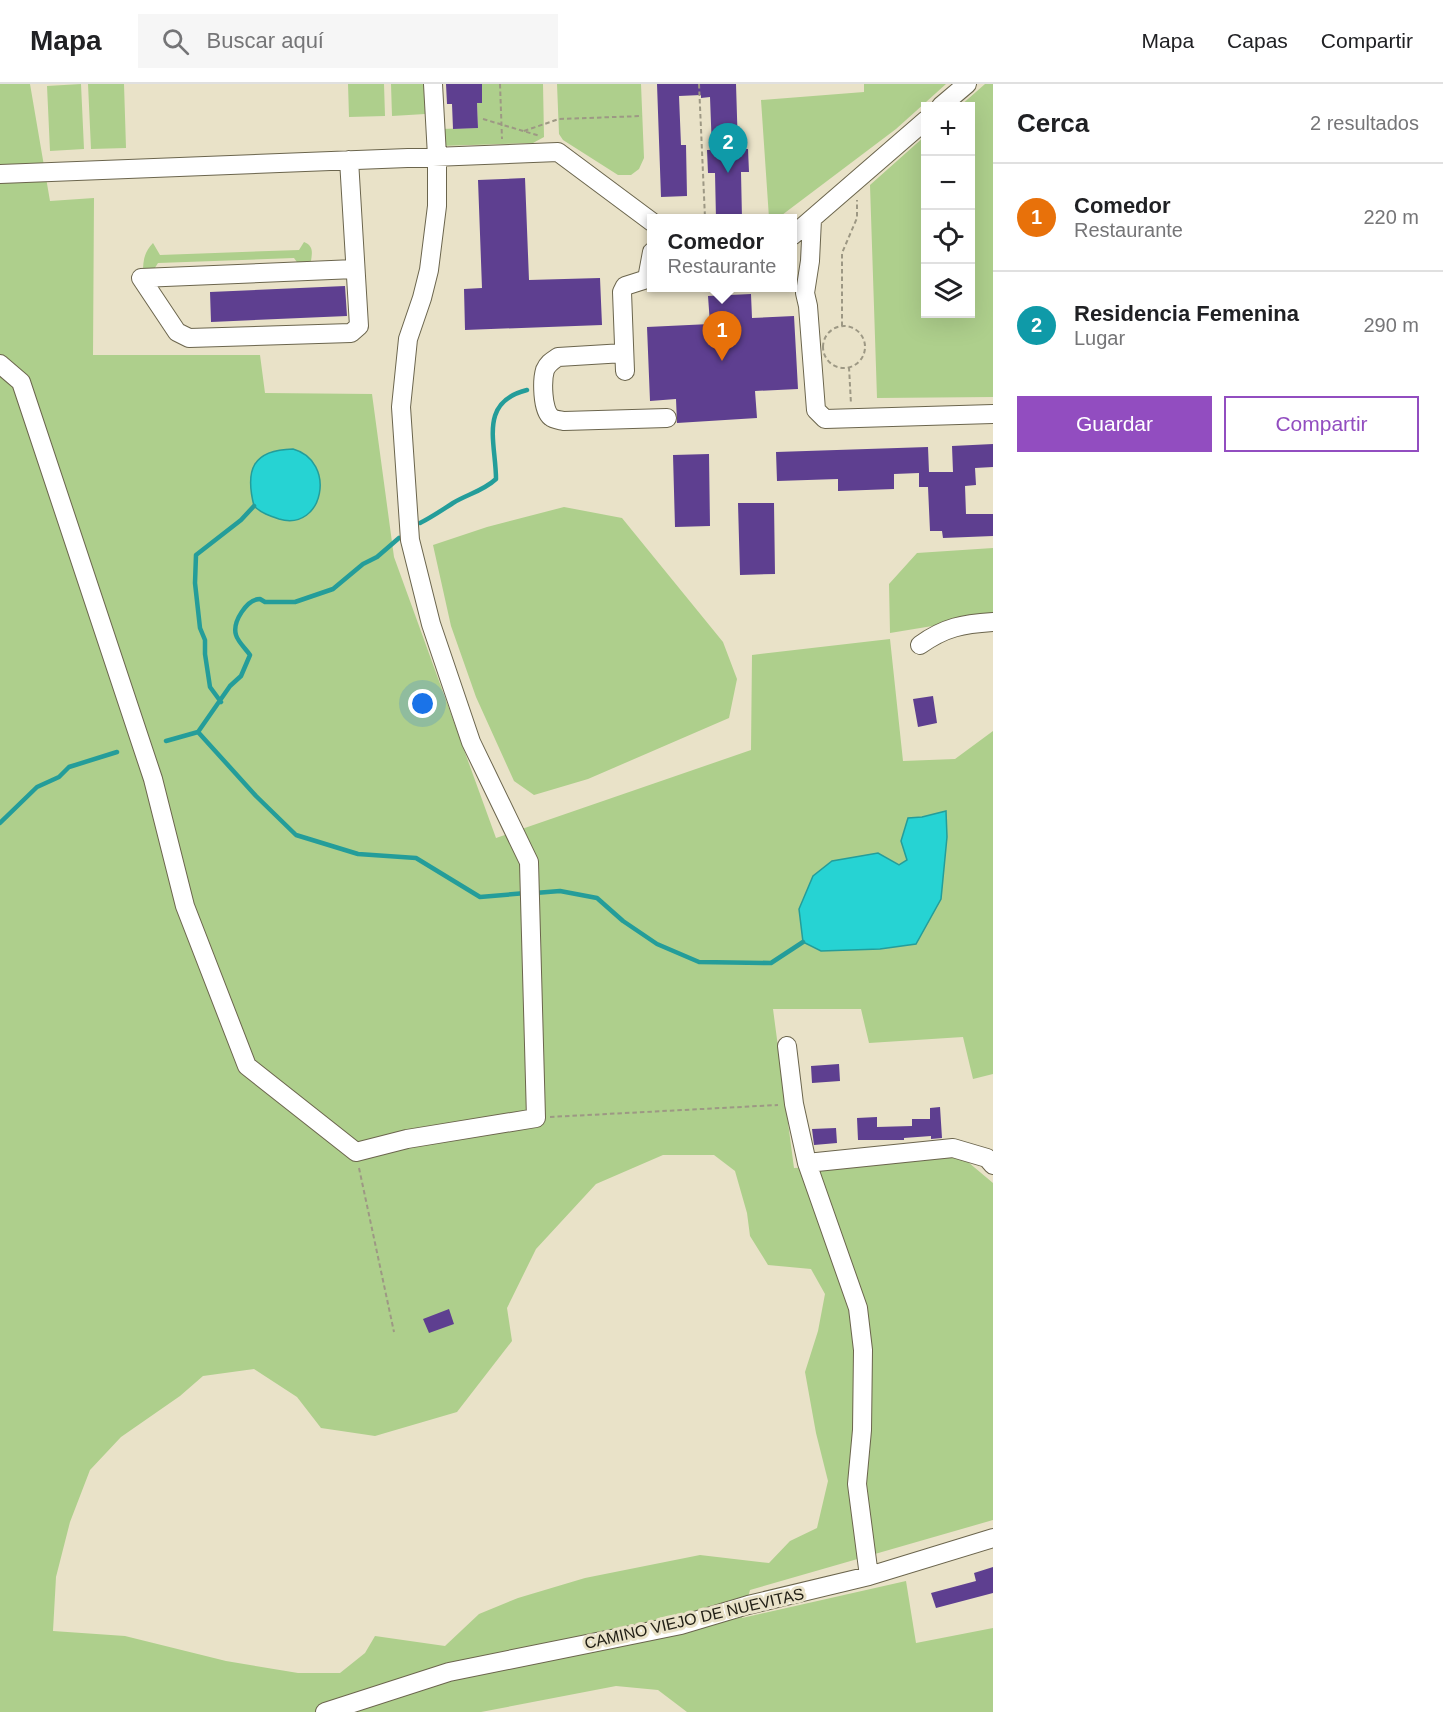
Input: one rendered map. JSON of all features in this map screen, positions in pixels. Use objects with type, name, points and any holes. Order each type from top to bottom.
[{"type":"street","points":[[0,364],[21,382],[153,779],[185,906],[247,1066],[356,1152],[407,1139],[536,1118],[529,862],[471,742],[431,624],[410,540],[401,396],[408,339],[429,270],[437,206],[433,84]]},
{"type":"street","points":[[946,102],[967,84]]},
{"type":"street","points":[[797,232],[921,124]]},
{"type":"street","points":[[0,174],[558,152],[647,219]]},
{"type":"street","points":[[349,160],[359,327],[351,333],[189,338],[177,332],[141,278],[355,269]]},
{"type":"street","points":[[812,219],[810,261],[799,288],[808,306],[816,410],[825,419],[993,414]]},
{"type":"street","points":[[647,279],[625,286],[622,292],[625,362],[558,357],[550,362],[544,372],[546,411],[552,418],[564,421],[667,418]]},
{"type":"street","points":[[920,645],[938,632],[976,623],[993,622]]},
{"type":"street","points":[[787,1046],[794,1104],[807,1162],[858,1308],[863,1350],[862,1430],[857,1484],[869,1576]]},
{"type":"street","points":[[807,1162],[953,1148],[987,1158],[993,1165]]},
{"type":"street","name":"CAMINO VIEJO DE NUEVITAS","points":[[325,1712],[449,1672],[681,1625],[748,1605],[869,1576],[993,1538]]},
{"type":"path","points":[[500,84],[502,154]]},
{"type":"path","points":[[699,84],[705,214]]},
{"type":"path","points":[[524,131],[559,119],[642,116]]},
{"type":"path","points":[[483,119],[544,137],[558,152]]},
{"type":"path","points":[[842,326],[842,253],[857,218],[857,179]]},
{"type":"path","points":[[842,326],[849,326],[860,334],[865,347],[860,360],[843,368],[831,364],[822,348],[826,335],[836,327],[842,326]]},
{"type":"path","points":[[849,367],[851,418]]},
{"type":"path","points":[[536,1118],[794,1104]]},
{"type":"path","points":[[356,1152],[394,1332]]},
{"type":"green space","points":[[0,84],[30,84],[50,201],[94,198],[93,355],[260,355],[265,393],[372,394],[394,557],[496,838],[751,750],[752,655],[890,639],[903,761],[955,759],[993,731],[993,1074],[973,1079],[963,1037],[869,1043],[861,1009],[773,1009],[794,1168],[962,1157],[993,1183],[993,1520],[750,1590],[742,1618],[906,1581],[916,1643],[993,1628],[993,1712],[687,1712],[658,1690],[616,1686],[481,1712],[0,1712]],"holes":[[[663,1155],[714,1155],[735,1171],[747,1213],[750,1236],[768,1265],[811,1269],[825,1294],[818,1331],[805,1372],[816,1433],[828,1481],[817,1528],[790,1541],[769,1563],[700,1555],[585,1578],[518,1598],[479,1614],[445,1646],[375,1636],[365,1653],[340,1673],[298,1673],[226,1661],[125,1636],[53,1631],[56,1577],[70,1522],[90,1470],[121,1437],[180,1396],[203,1376],[254,1369],[297,1397],[321,1428],[375,1436],[457,1412],[512,1341],[507,1308],[536,1249],[596,1184]]]},
{"type":"green space","points":[[81,84],[84,149],[50,151],[47,86]]},
{"type":"green space","points":[[88,84],[124,84],[126,148],[91,149]]},
{"type":"green space","points":[[348,84],[384,84],[385,116],[349,117]]},
{"type":"green space","points":[[391,84],[424,84],[425,114],[392,116]]},
{"type":"green space","points":[[482,84],[543,84],[544,137],[533,143],[440,146],[439,129],[478,128],[477,103],[482,102]]},
{"type":"green space","points":[[557,84],[641,84],[644,158],[639,169],[631,175],[618,175],[563,140],[559,134]]},
{"type":"green space","points":[[864,84],[946,84],[926,102],[921,102],[921,106],[896,129],[783,214],[769,214],[761,100],[864,92]]},
{"type":"green space","points":[[985,84],[993,84],[993,397],[877,398],[870,185],[921,140],[921,318],[975,318],[975,102],[965,102]]},
{"type":"green space","points":[[304,242],[311,248],[311,261],[299,265],[294,258],[158,263],[151,274],[143,273],[145,257],[153,243],[160,255],[299,250]]},
{"type":"green space","points":[[564,507],[622,518],[723,642],[737,679],[729,718],[588,779],[534,795],[514,781],[476,697],[451,626],[433,545],[487,527]]},
{"type":"green space","points":[[993,548],[993,616],[890,633],[889,584],[917,553]]},
{"type":"water","points":[[293,449],[307,456],[316,467],[320,480],[319,493],[315,506],[306,515],[294,520],[279,519],[254,506],[251,493],[252,472],[260,458],[268,453]]},
{"type":"water","points":[[946,811],[947,837],[941,899],[916,944],[880,949],[821,951],[803,942],[799,909],[813,876],[832,861],[878,853],[899,865],[907,860],[901,841],[908,818]]},
{"type":"building","points":[[446,84],[482,84],[482,103],[477,103],[478,128],[453,129],[452,104],[447,104]]},
{"type":"building","points":[[657,84],[736,84],[738,149],[748,149],[749,172],[741,172],[742,214],[716,214],[715,173],[708,173],[707,150],[712,150],[710,97],[701,98],[701,95],[679,96],[681,145],[686,145],[687,196],[661,197]]},
{"type":"building","points":[[525,178],[529,280],[600,278],[602,325],[465,330],[464,289],[482,288],[478,180]]},
{"type":"building","points":[[345,286],[347,316],[211,322],[210,292]]},
{"type":"building","points":[[751,294],[752,318],[794,316],[798,389],[755,391],[757,418],[677,423],[676,399],[650,401],[647,327],[710,324],[708,296]]},
{"type":"building","points":[[993,444],[993,467],[975,468],[976,485],[965,486],[966,514],[993,514],[993,536],[943,538],[942,531],[930,531],[928,487],[919,487],[919,473],[894,474],[894,489],[838,491],[838,479],[777,481],[776,452],[928,447],[929,472],[953,472],[952,446]]},
{"type":"building","points":[[709,454],[710,526],[675,527],[673,455]]},
{"type":"building","points":[[738,503],[774,503],[775,574],[740,575]]},
{"type":"building","points":[[933,696],[937,723],[918,727],[913,699]]},
{"type":"building","points":[[839,1064],[840,1081],[812,1083],[811,1066]]},
{"type":"building","points":[[940,1107],[942,1138],[931,1139],[931,1136],[904,1138],[904,1140],[858,1140],[857,1118],[877,1117],[877,1127],[912,1126],[912,1119],[930,1119],[930,1108]]},
{"type":"building","points":[[836,1128],[837,1143],[814,1145],[812,1129]]},
{"type":"building","points":[[449,1309],[454,1324],[429,1333],[423,1319]]},
{"type":"building","points":[[993,1567],[993,1593],[936,1608],[931,1593],[976,1581],[974,1573]]},
{"type":"waterway","points":[[420,523],[486,487],[496,479],[493,438],[496,414],[501,404],[512,396],[527,390]]},
{"type":"waterway","points":[[221,702],[210,687],[195,583],[196,555],[241,520],[254,506]]},
{"type":"waterway","points":[[166,741],[198,732],[230,686],[241,676],[250,655],[238,640],[235,630],[238,618],[250,603],[260,599],[265,602],[295,602],[333,589],[399,538]]},
{"type":"waterway","points":[[198,732],[256,796],[296,835],[358,854],[416,858],[480,897],[526,893]]},
{"type":"waterway","points":[[0,823],[37,787],[59,777],[69,767],[117,752]]},
{"type":"waterway","points":[[535,893],[560,891],[597,898],[623,921],[657,944],[699,962],[771,963],[803,942]]},
{"type":"place","name":"Residencia Femenina","points":[[728,173]]},
{"type":"place","name":"Comedor","points":[[722,361]]}]
